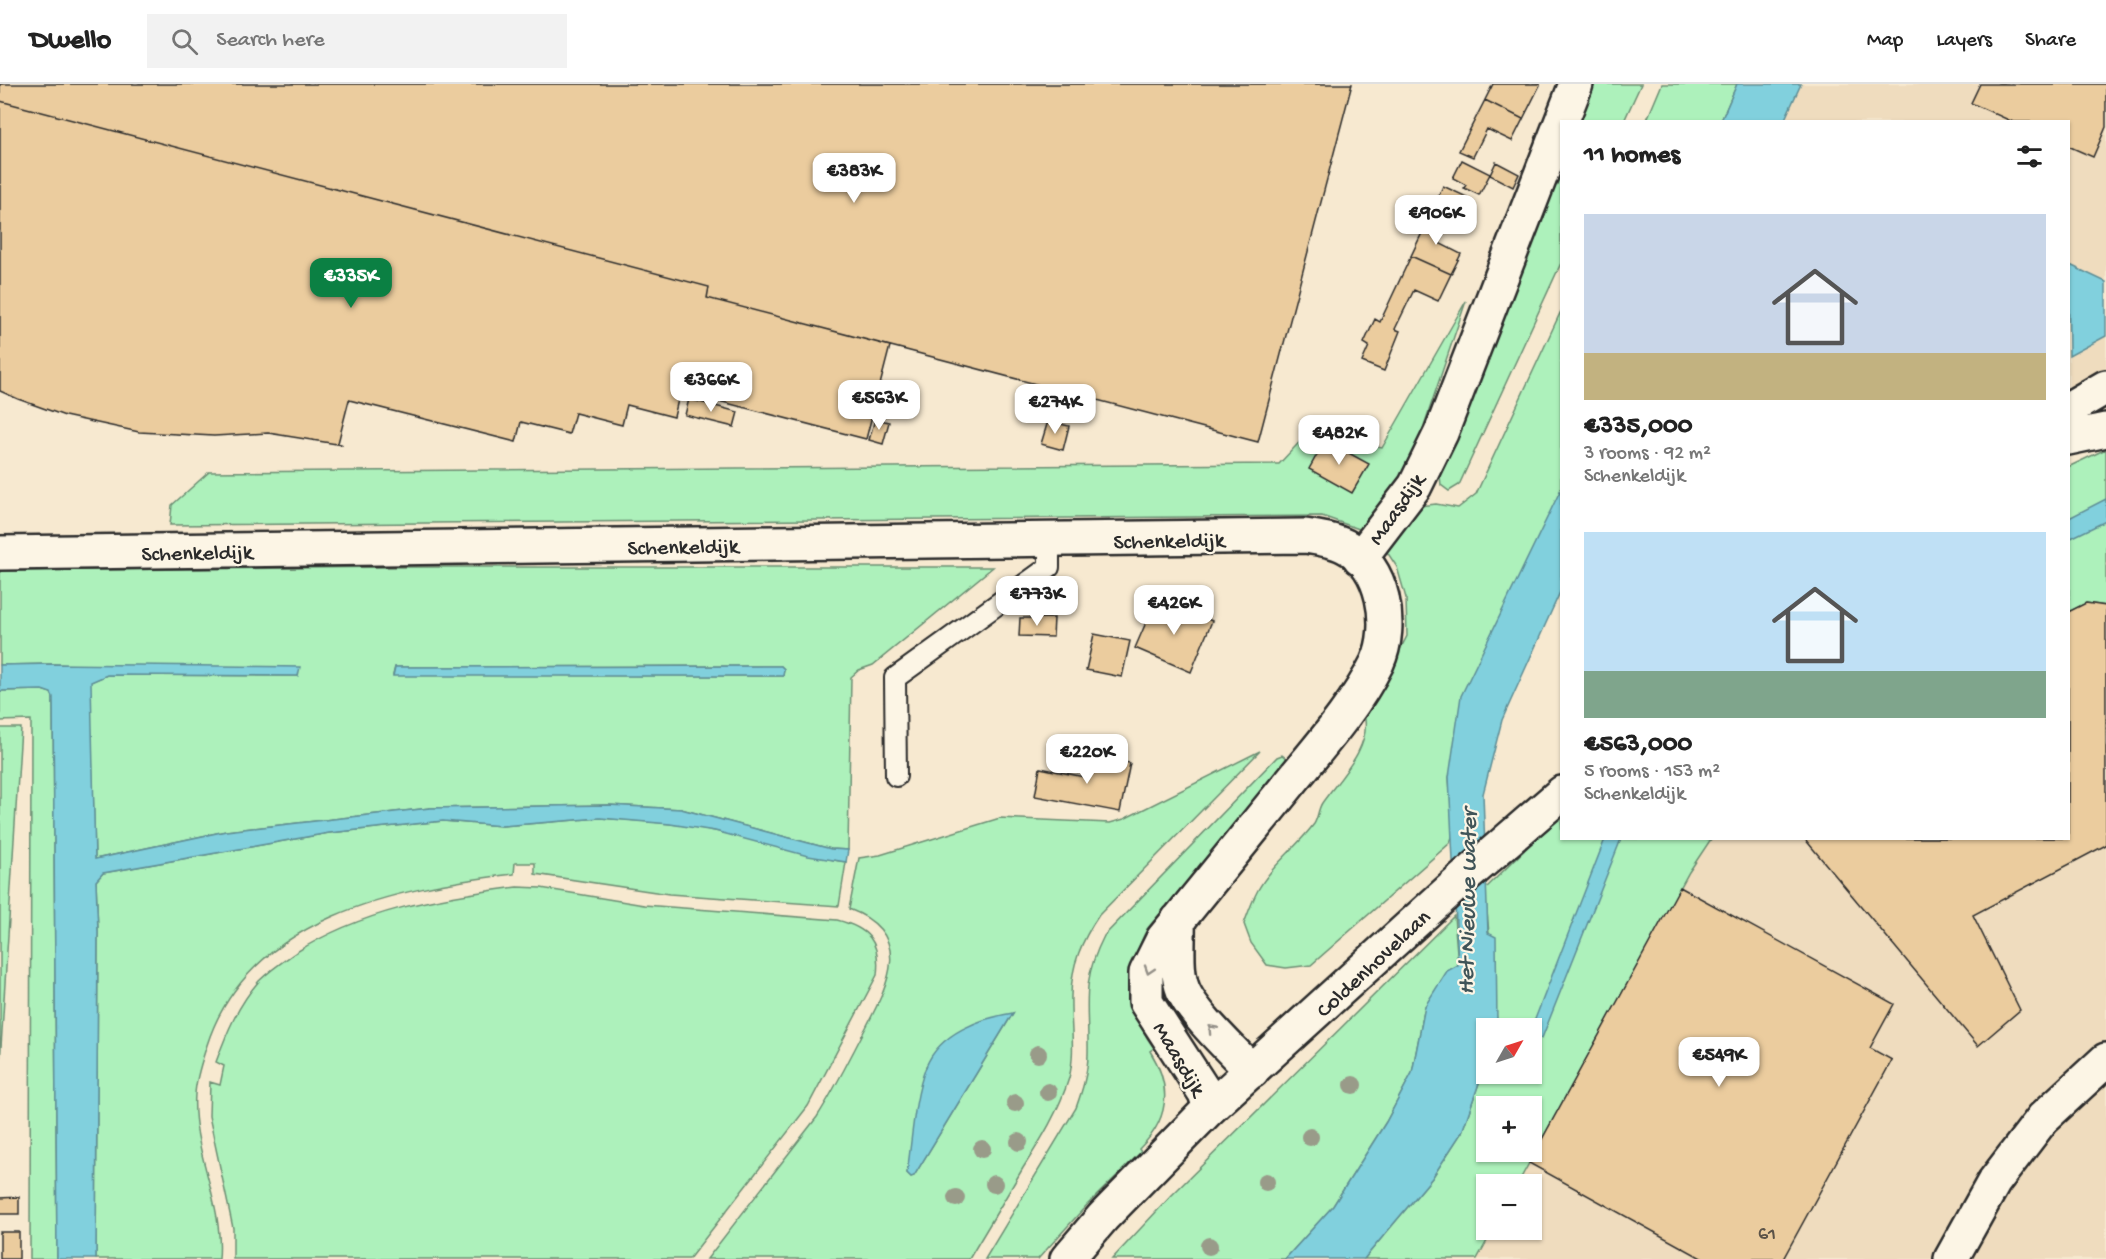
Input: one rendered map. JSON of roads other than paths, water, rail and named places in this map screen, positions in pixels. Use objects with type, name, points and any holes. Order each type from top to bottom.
[{"type":"street","name":"Maasdijk","points":[[1562,120],[1576,84]]},
{"type":"street","name":"Maasdijk","points":[[1067,1259],[1103,1216],[1210,1108],[1205,1093],[1146,1002],[1146,973],[1163,939],[1349,708],[1378,661],[1386,628],[1383,603],[1374,575],[1360,558],[1415,486],[1442,433],[1560,126]]},
{"type":"street","points":[[2070,408],[2106,387]]},
{"type":"street","points":[[2070,438],[2106,430]]},
{"type":"street","name":"Schenkeldijk","points":[[0,553],[1305,536],[1327,539],[1347,546],[1360,558]]},
{"type":"street","name":"Coldenhovelaan","points":[[1210,1108],[1450,890],[1560,795]]},
{"type":"street","name":"Maasdijk","points":[[1178,920],[1179,964],[1183,990],[1208,1024],[1252,1071]]},
{"type":"street","points":[[1951,1259],[1994,1182],[2043,1118],[2106,1060]]},
{"type":"lane","points":[[896,776],[895,678],[1049,567],[1049,540]]},
{"type":"water","points":[[1737,84],[1801,84],[1784,120],[1721,120]]},
{"type":"water","points":[[2070,265],[2106,282],[2106,336],[2070,355]]},
{"type":"water","name":"Het Nieuwe water","points":[[1560,491],[1560,592],[1502,720],[1483,794],[1488,933],[1496,937],[1497,1018],[1476,1018],[1476,1084],[1479,1084],[1462,1132],[1432,1178],[1364,1259],[1285,1259],[1333,1206],[1386,1122],[1412,1073],[1425,1006],[1447,971],[1458,965],[1449,777],[1461,696]]},
{"type":"water","points":[[2106,499],[2106,521],[2070,539],[2070,517]]},
{"type":"water","points":[[0,665],[300,667],[298,676],[107,675],[91,682],[95,859],[226,831],[430,808],[608,805],[681,809],[831,849],[848,850],[846,862],[808,856],[715,831],[670,824],[600,818],[502,826],[443,821],[329,833],[103,873],[96,881],[98,931],[96,1259],[57,1259],[53,697],[51,693],[42,690],[0,691]]},
{"type":"water","points":[[781,666],[784,669],[783,676],[393,676],[395,667]]},
{"type":"water","points":[[1605,840],[1621,840],[1542,1038],[1542,1018],[1535,1018]]},
{"type":"water","points":[[1013,1013],[914,1176],[911,1177],[907,1173],[916,1105],[922,1079],[932,1055],[951,1036],[962,1029],[975,1023]]}]
